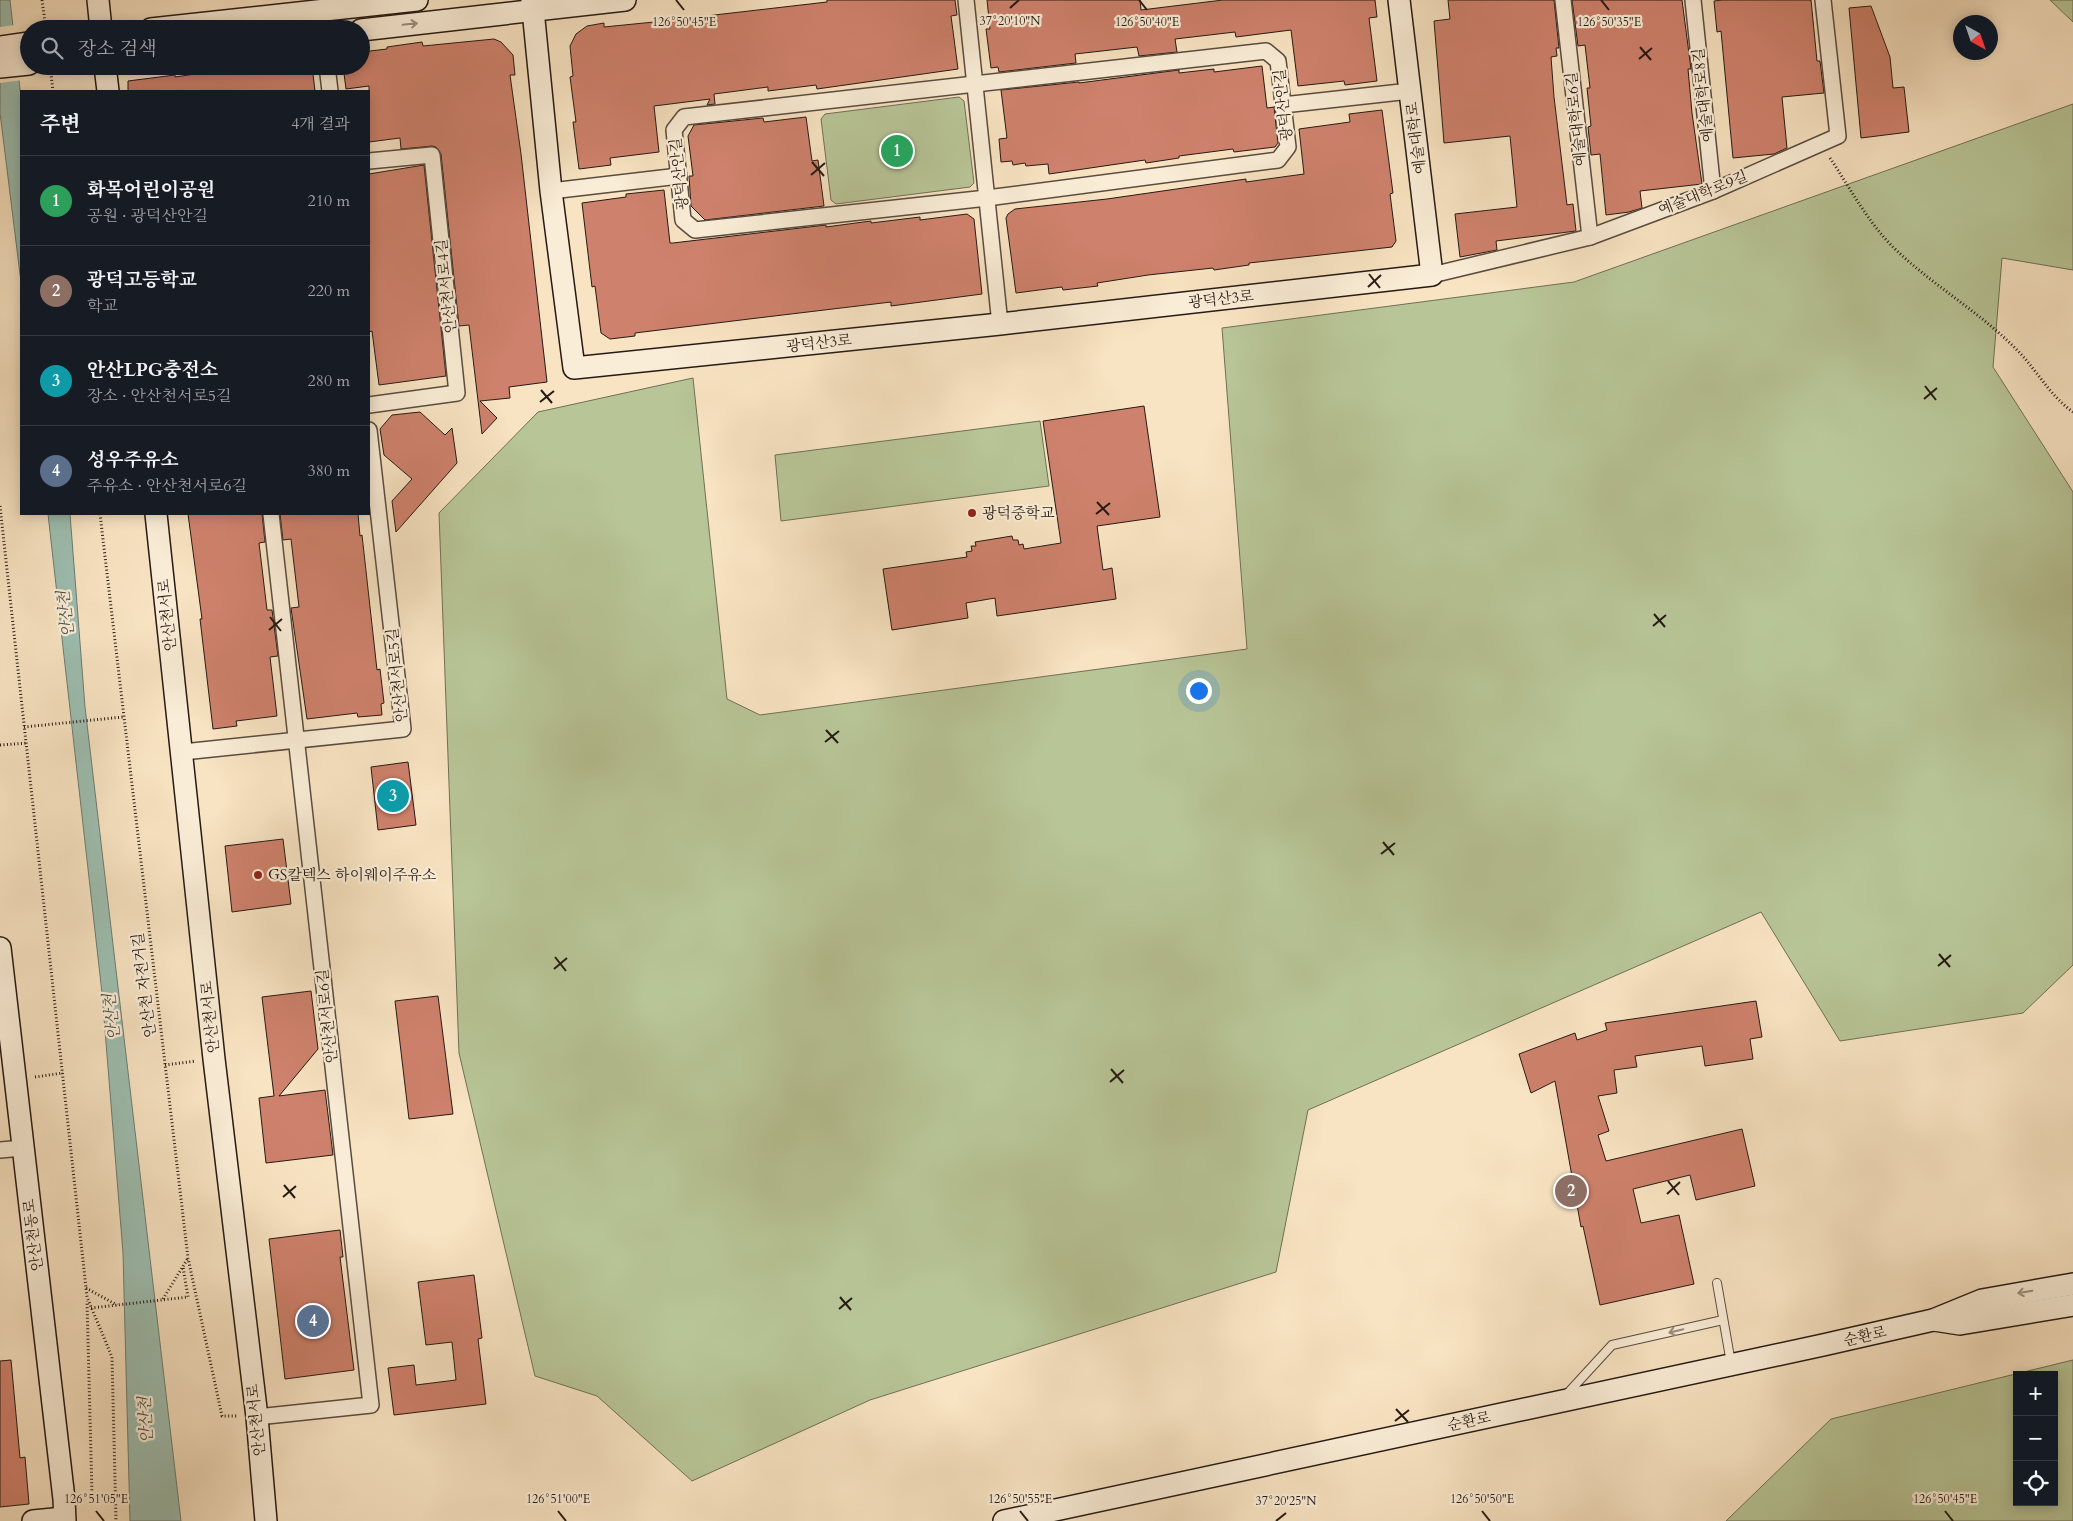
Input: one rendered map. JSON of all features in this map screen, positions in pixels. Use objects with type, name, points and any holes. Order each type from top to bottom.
[{"type":"street","points":[[98,0],[100,20]]},
{"type":"street","points":[[213,20],[319,5],[418,0]]},
{"type":"street","points":[[370,29],[533,5],[625,0]]},
{"type":"street","points":[[966,0],[1000,324]]},
{"type":"street","name":"예술대학로","points":[[1400,0],[1432,275]]},
{"type":"street","name":"예술대학로6길","points":[[1563,0],[1590,237]]},
{"type":"street","name":"예술대학로8길","points":[[1693,0],[1713,191]]},
{"type":"street","name":"예술대학로9길","points":[[1432,275],[1590,237],[1713,191],[1838,136],[1823,0]]},
{"type":"street","name":"광덕산3로","points":[[533,5],[551,191],[574,368],[1000,324],[1432,275]]},
{"type":"street","points":[[0,47],[20,44]]},
{"type":"street","name":"광덕산안길","points":[[1266,51],[1278,61],[1283,105],[1288,147],[1278,160],[987,198],[696,230],[683,220],[674,130],[684,118],[1266,51]]},
{"type":"street","points":[[0,67],[20,65]]},
{"type":"street","points":[[106,75],[108,90]]},
{"type":"street","points":[[328,75],[330,90]]},
{"type":"street","points":[[1283,105],[1410,91]]},
{"type":"street","name":"안산천서로4길","points":[[370,161],[432,154],[457,393],[370,405]]},
{"type":"street","points":[[551,191],[679,176]]},
{"type":"street","name":"안산천서로5길","points":[[183,752],[403,729],[370,439]]},
{"type":"street","name":"안산천서로","points":[[156,515],[183,752],[214,1059],[257,1417],[266,1521]]},
{"type":"street","name":"안산천서로6길","points":[[257,1417],[370,1405],[271,515]]},
{"type":"street","name":"안산천동로","points":[[0,948],[3,995],[15,1080],[64,1499],[64,1520]]},
{"type":"street","points":[[0,1150],[23,1148]]},
{"type":"street","name":"순환로","points":[[1004,1521],[1731,1365],[1933,1320],[1982,1300],[2073,1284]]},
{"type":"street","name":"순환로","points":[[1933,1320],[1960,1324],[2073,1305]]},
{"type":"street","points":[[33,1521],[64,1520]]},
{"type":"lane","points":[[1717,1283],[1731,1365]]},
{"type":"lane","points":[[1560,1402],[1612,1345],[1723,1320]]},
{"type":"path","points":[[42,0],[45,20]]},
{"type":"path","points":[[51,75],[53,90]]},
{"type":"path","points":[[1820,144],[1850,187],[1864,213],[1890,244],[2018,350],[2052,394],[2073,412]]},
{"type":"path","points":[[0,506],[24,727],[28,743],[87,1297],[92,1494]]},
{"type":"path","name":"안산천 자전거길","points":[[100,515],[188,1258],[222,1416],[257,1417]]},
{"type":"path","points":[[24,727],[123,717]]},
{"type":"path","points":[[0,745],[28,743]]},
{"type":"path","points":[[165,1065],[214,1059]]},
{"type":"path","points":[[15,1080],[62,1072]]},
{"type":"path","points":[[162,1300],[188,1258]]},
{"type":"path","points":[[91,1308],[188,1298],[183,1267]]},
{"type":"path","points":[[86,1288],[118,1305]]},
{"type":"path","points":[[87,1297],[112,1358],[116,1521]]},
{"type":"green space","points":[[2050,0],[2073,0],[2073,22]]},
{"type":"green space","points":[[959,97],[964,101],[974,183],[970,187],[836,204],[831,200],[821,119],[825,114]]},
{"type":"green space","points":[[2073,104],[2073,270],[2002,258],[1993,367],[2073,492],[2073,965],[2023,1013],[1840,1041],[1761,912],[1308,1110],[1276,1272],[870,1400],[692,1481],[597,1396],[535,1376],[459,1053],[439,513],[538,412],[693,378],[727,699],[760,715],[1247,649],[1222,328],[1574,282]]},
{"type":"green space","points":[[1040,421],[1049,486],[781,521],[775,455]]},
{"type":"green space","points":[[2073,1360],[2073,1521],[1726,1521],[1831,1419],[2013,1375],[2013,1506],[2058,1506],[2058,1371],[2028,1371]]},
{"type":"water","points":[[0,0],[10,0],[20,90],[20,274],[0,113]]},
{"type":"water","name":"안산천","points":[[48,515],[70,515],[85,707],[181,1521],[130,1521],[123,1253],[102,993]]},
{"type":"pier","points":[[15,25],[22,80],[0,83],[0,27]]},
{"type":"building","points":[[827,0],[955,0],[957,15],[951,16],[958,69],[817,89],[816,85],[768,91],[768,87],[714,94],[715,104],[707,105],[710,99],[654,106],[659,152],[610,158],[611,165],[579,169],[573,122],[576,122],[570,77],[573,76],[570,46],[576,34],[587,26],[604,23],[604,27],[654,22],[827,2]]},
{"type":"building","points":[[987,0],[1140,0],[1141,10],[1223,0],[1375,0],[1377,17],[1369,18],[1377,81],[1345,85],[1344,81],[1298,86],[1291,30],[1236,37],[1235,32],[1175,39],[1177,52],[1139,56],[1137,47],[1075,54],[1076,63],[999,72],[998,67],[991,68],[986,29],[990,29]]},
{"type":"building","points":[[1448,0],[1554,0],[1559,48],[1556,48],[1557,56],[1551,57],[1554,97],[1567,205],[1573,204],[1576,231],[1496,241],[1497,250],[1460,257],[1455,214],[1517,207],[1510,136],[1444,143],[1434,21],[1450,19]]},
{"type":"building","points":[[1572,0],[1682,0],[1691,69],[1688,69],[1692,113],[1702,184],[1640,191],[1642,208],[1606,215],[1600,154],[1591,155],[1588,127],[1591,126],[1587,88],[1590,88],[1585,45],[1578,46]]},
{"type":"building","points":[[1811,0],[1817,61],[1820,61],[1824,93],[1782,97],[1787,148],[1774,154],[1733,158],[1721,31],[1717,32],[1714,1]]},
{"type":"building","points":[[1871,6],[1890,57],[1893,88],[1904,87],[1909,132],[1861,138],[1849,8]]},
{"type":"building","points":[[494,39],[501,42],[513,55],[515,75],[510,75],[547,382],[509,387],[510,398],[480,401],[497,418],[482,434],[469,325],[459,326],[441,154],[436,147],[432,146],[401,149],[400,138],[370,142],[369,86],[346,89],[344,75],[370,75],[370,51],[422,42],[423,46]]},
{"type":"building","points":[[1262,66],[1267,108],[1274,107],[1278,143],[1275,147],[1234,152],[1233,149],[1179,156],[1179,158],[1146,163],[1145,160],[1049,174],[1048,164],[1026,166],[1025,163],[1013,165],[1012,161],[1001,162],[999,139],[1007,138],[1001,90],[1079,83],[1179,70],[1179,73],[1214,69],[1214,72]]},
{"type":"building","points":[[175,75],[175,77],[188,75],[313,75],[315,90],[128,90],[128,81]]},
{"type":"building","points":[[1382,110],[1393,193],[1390,194],[1396,241],[1392,247],[1249,263],[1249,265],[1214,270],[1213,268],[1148,275],[1097,283],[1098,286],[1063,290],[1062,287],[1016,293],[1006,218],[1015,209],[1107,199],[1246,179],[1246,182],[1304,174],[1299,129],[1350,122],[1349,114]]},
{"type":"building","points":[[806,117],[812,161],[818,160],[824,206],[705,220],[691,206],[689,176],[693,176],[688,136],[694,125],[763,118],[764,122]]},
{"type":"building","points":[[424,165],[446,376],[379,385],[372,331],[370,332],[370,174]]},
{"type":"building","points":[[664,190],[670,243],[826,225],[826,227],[920,217],[920,220],[967,214],[974,219],[982,294],[891,306],[891,302],[741,320],[635,333],[635,336],[610,339],[601,333],[595,286],[592,287],[582,203],[626,197],[626,194]]},
{"type":"building","points":[[1144,406],[1160,517],[1097,526],[1103,570],[1112,568],[1116,599],[997,616],[995,598],[966,603],[968,618],[892,630],[883,569],[967,557],[966,552],[972,551],[971,546],[976,546],[975,542],[1012,536],[1013,540],[1018,540],[1019,545],[1023,544],[1024,549],[1061,543],[1043,421]]},
{"type":"building","points":[[420,412],[445,435],[452,428],[457,463],[396,532],[392,501],[412,479],[384,455],[380,429],[392,415]]},
{"type":"building","points":[[188,515],[262,515],[265,542],[259,543],[267,610],[272,610],[278,656],[270,657],[277,716],[236,721],[237,726],[213,729],[200,619],[202,619]]},
{"type":"building","points":[[280,515],[358,515],[377,670],[380,669],[384,703],[381,704],[382,715],[358,717],[357,713],[307,719],[291,608],[299,607],[291,539],[283,540]]},
{"type":"building","points":[[408,762],[416,825],[378,830],[371,767]]},
{"type":"building","name":"GS칼텍스 하이웨이주유소","points":[[283,839],[291,904],[232,912],[225,846]]},
{"type":"building","points":[[311,991],[318,1049],[279,1096],[325,1090],[333,1155],[266,1163],[259,1098],[274,1096],[262,997]]},
{"type":"building","points":[[438,996],[453,1114],[409,1119],[395,1001]]},
{"type":"building","points":[[1756,1001],[1762,1037],[1750,1039],[1753,1059],[1705,1066],[1702,1046],[1635,1056],[1637,1067],[1614,1070],[1617,1093],[1598,1096],[1609,1131],[1598,1135],[1606,1161],[1742,1129],[1755,1186],[1696,1200],[1690,1175],[1633,1189],[1641,1223],[1679,1215],[1694,1284],[1600,1305],[1583,1226],[1581,1227],[1555,1081],[1531,1093],[1519,1054],[1575,1033],[1577,1040],[1607,1030],[1605,1023]]},
{"type":"building","points":[[340,1230],[343,1257],[340,1257],[354,1370],[285,1379],[269,1239]]},
{"type":"building","points":[[474,1275],[482,1338],[478,1339],[486,1404],[394,1415],[388,1368],[414,1365],[416,1385],[456,1380],[452,1342],[426,1345],[418,1282]]},
{"type":"building","points":[[11,1360],[20,1458],[25,1457],[29,1504],[0,1507],[0,1361]]},
{"type":"place","name":"화목어린이공원","points":[[897,151]]},
{"type":"place","name":"광덕중학교","points":[[972,513]]},
{"type":"place","name":"안산LPG충전소","points":[[393,796]]},
{"type":"place","name":"GS칼텍스 하이웨이주유소","points":[[258,875]]},
{"type":"place","name":"광덕고등학교","points":[[1571,1191]]},
{"type":"place","name":"성우주유소","points":[[313,1321]]}]
